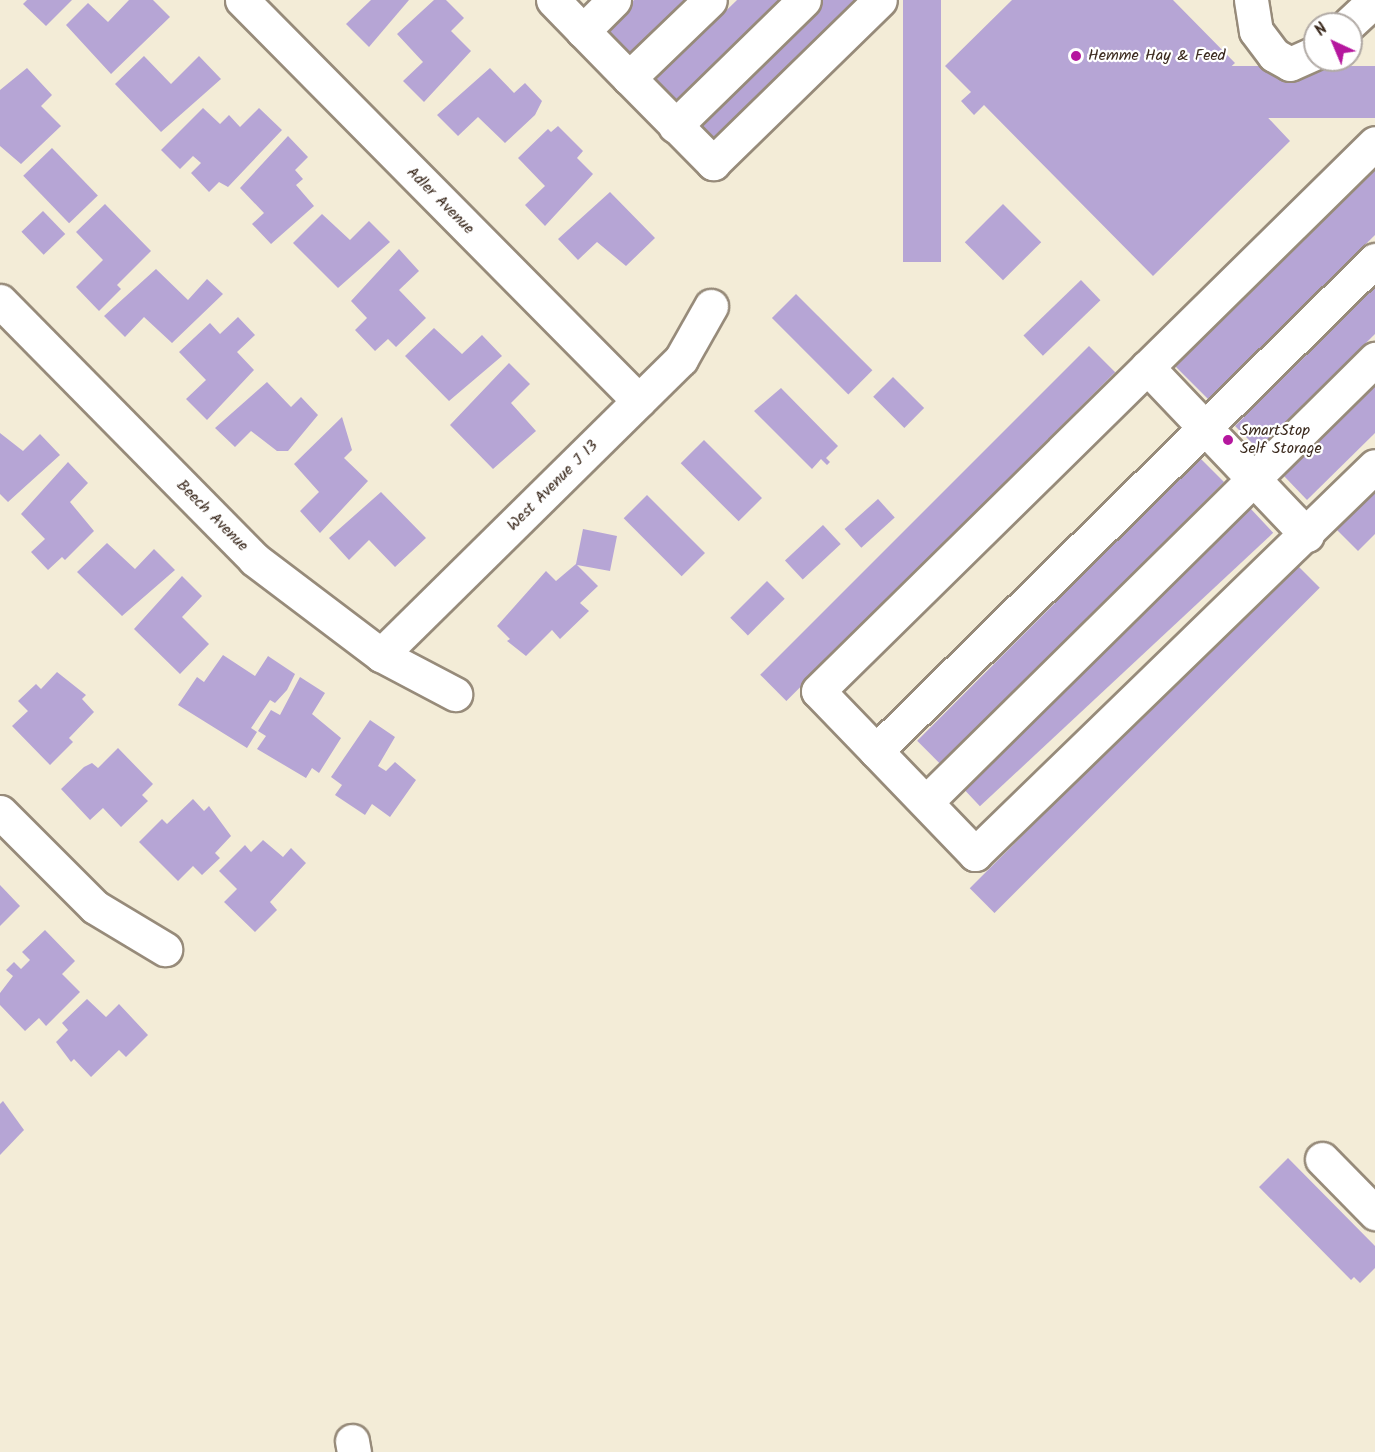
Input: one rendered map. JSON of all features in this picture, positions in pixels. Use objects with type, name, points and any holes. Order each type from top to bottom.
[{"type":"street","name":"Adler Avenue","points":[[242,0],[639,401]]},
{"type":"street","points":[[553,0],[712,163],[880,0]]},
{"type":"street","points":[[583,31],[614,0]]},
{"type":"street","points":[[629,78],[710,0]]},
{"type":"street","points":[[675,126],[804,0]]},
{"type":"street","points":[[1251,0],[1256,31],[1274,55],[1290,64],[1303,58]]},
{"type":"street","points":[[1362,12],[1374,0]]},
{"type":"street","points":[[1375,143],[818,691],[975,854],[1307,535],[1375,466]]},
{"type":"street","points":[[876,751],[1375,260]]},
{"type":"street","name":"Beech Avenue","points":[[0,301],[254,559],[381,655],[455,694]]},
{"type":"street","name":"West Avenue J 13","points":[[381,655],[681,359],[711,306]]},
{"type":"street","points":[[926,802],[1375,359]]},
{"type":"street","points":[[1147,367],[1307,535]]},
{"type":"street","points":[[0,812],[95,907],[165,949]]},
{"type":"street","points":[[1322,1159],[1375,1214]]},
{"type":"building","points":[[27,0],[72,0],[46,26],[23,4]]},
{"type":"building","points":[[129,0],[153,0],[170,17],[111,74],[66,25],[88,3],[108,22]]},
{"type":"building","points":[[371,0],[409,0],[369,47],[346,24]]},
{"type":"building","points":[[434,0],[446,0],[464,18],[451,31],[471,51],[424,102],[403,81],[423,62],[397,34]]},
{"type":"building","points":[[634,0],[687,0],[627,57],[603,31]]},
{"type":"building","points":[[737,0],[787,0],[677,108],[652,83]]},
{"type":"building","points":[[823,0],[867,0],[716,148],[695,126]]},
{"type":"building","points":[[903,0],[941,0],[941,262],[903,262]]},
{"type":"building","points":[[1012,0],[1173,0],[1235,63],[1225,72],[1290,141],[1153,276],[984,105],[974,115],[961,101],[971,92],[945,66]]},
{"type":"building","points":[[144,56],[171,84],[199,56],[221,79],[161,132],[115,84]]},
{"type":"building","points":[[1024,66],[1303,66],[1303,72],[1363,72],[1363,66],[1375,66],[1375,118],[1024,118]]},
{"type":"building","points":[[27,68],[52,95],[41,106],[61,126],[21,164],[0,146],[0,90]]},
{"type":"building","points":[[490,68],[514,93],[525,83],[542,101],[535,115],[505,143],[478,117],[458,136],[437,115]]},
{"type":"building","points":[[203,108],[220,124],[229,115],[240,127],[259,108],[282,130],[228,187],[219,182],[209,192],[191,173],[201,163],[193,156],[180,169],[161,150]]},
{"type":"building","points":[[558,126],[583,151],[577,158],[593,174],[545,226],[525,205],[545,186],[518,158],[548,129],[551,132]]},
{"type":"building","points":[[288,136],[308,157],[295,170],[303,179],[296,185],[314,206],[271,244],[252,224],[264,213],[240,188]]},
{"type":"building","points":[[52,148],[98,195],[69,223],[23,176]]},
{"type":"building","points":[[1375,170],[1375,235],[1208,399],[1175,366]]},
{"type":"building","points":[[610,192],[655,238],[626,266],[597,242],[578,260],[558,239]]},
{"type":"building","points":[[105,204],[151,251],[117,285],[121,289],[99,311],[76,287],[103,260],[76,232]]},
{"type":"building","points":[[1003,204],[1041,242],[1003,280],[965,242]]},
{"type":"building","points":[[43,211],[65,234],[44,255],[21,232]]},
{"type":"building","points":[[322,214],[350,240],[369,221],[390,242],[338,288],[293,243]]},
{"type":"building","points":[[399,249],[419,271],[399,290],[426,318],[396,347],[388,339],[375,351],[355,330],[367,318],[351,301]]},
{"type":"building","points":[[156,269],[188,300],[207,279],[223,294],[172,343],[144,317],[125,337],[104,316]]},
{"type":"building","points":[[1081,280],[1100,300],[1043,356],[1023,336]]},
{"type":"building","points":[[1375,287],[1375,334],[1258,449],[1235,426]]},
{"type":"building","points":[[796,294],[872,370],[848,394],[772,318]]},
{"type":"building","points":[[238,317],[255,335],[237,352],[254,370],[207,420],[186,399],[206,380],[179,352],[210,323],[220,334]]},
{"type":"building","points":[[434,328],[462,354],[482,335],[502,356],[449,401],[405,356]]},
{"type":"building","points":[[1089,346],[1115,372],[786,701],[760,675]]},
{"type":"building","points":[[509,363],[530,384],[511,403],[536,431],[493,469],[450,425]]},
{"type":"building","points":[[893,377],[924,408],[904,428],[873,397]]},
{"type":"building","points":[[267,382],[291,407],[301,397],[318,415],[288,451],[277,451],[251,431],[235,447],[215,428]]},
{"type":"building","points":[[1375,386],[1375,433],[1307,500],[1284,476]]},
{"type":"building","points":[[781,388],[838,446],[826,458],[830,462],[827,465],[821,459],[812,469],[754,411]]},
{"type":"building","points":[[342,417],[352,450],[344,458],[368,481],[320,533],[300,511],[319,492],[294,464]]},
{"type":"building","points":[[0,433],[23,451],[40,434],[60,455],[8,502],[0,494]]},
{"type":"building","points":[[704,440],[762,498],[739,521],[681,463]]},
{"type":"building","points":[[1200,458],[1224,482],[941,765],[917,741]]},
{"type":"building","points":[[68,462],[88,483],[70,502],[94,531],[65,560],[62,557],[48,570],[31,552],[45,539],[21,514]]},
{"type":"building","points":[[1375,485],[1375,534],[1358,551],[1333,526]]},
{"type":"building","points":[[381,492],[426,538],[395,567],[369,540],[349,560],[329,538]]},
{"type":"building","points":[[647,495],[705,553],[682,576],[624,518]]},
{"type":"building","points":[[878,499],[895,518],[861,548],[845,529]]},
{"type":"building","points":[[1250,508],[1273,533],[980,806],[957,781]]},
{"type":"building","points":[[823,525],[841,544],[803,579],[785,560]]},
{"type":"building","points":[[583,529],[617,536],[610,571],[577,565],[598,586],[580,603],[589,611],[560,639],[552,630],[526,656],[507,641],[510,639],[497,626],[546,571],[556,581],[576,564]]},
{"type":"building","points":[[107,543],[135,569],[154,549],[175,570],[122,616],[77,572]]},
{"type":"building","points":[[1295,563],[1320,588],[994,913],[970,888]]},
{"type":"building","points":[[182,576],[202,596],[182,617],[209,644],[180,674],[134,629]]},
{"type":"building","points":[[767,581],[785,599],[748,635],[730,618]]},
{"type":"building","points":[[223,655],[255,676],[268,656],[295,674],[287,690],[275,703],[270,700],[251,728],[257,732],[247,748],[178,705],[197,677],[204,682]]},
{"type":"building","points":[[57,672],[86,695],[82,699],[94,712],[69,738],[73,742],[50,765],[12,726],[28,711],[18,701],[36,684],[41,689]]},
{"type":"building","points":[[300,677],[325,693],[312,714],[341,738],[319,773],[312,768],[306,778],[257,749],[266,736],[258,731],[271,710],[280,715]]},
{"type":"building","points":[[370,720],[395,737],[378,766],[386,771],[395,762],[416,780],[390,817],[372,804],[365,815],[335,795],[342,785],[331,777]]},
{"type":"building","points":[[118,748],[153,784],[142,795],[148,801],[121,827],[103,808],[90,820],[61,789],[84,767],[92,763],[98,768]]},
{"type":"building","points":[[193,799],[204,811],[209,806],[231,836],[215,853],[220,858],[202,875],[193,866],[178,881],[139,842],[162,819],[167,824]]},
{"type":"building","points":[[263,840],[283,857],[291,848],[306,863],[270,902],[277,910],[255,932],[224,902],[237,889],[219,871],[245,845],[251,852]]},
{"type":"building","points":[[0,885],[20,906],[0,926]]},
{"type":"building","points":[[45,930],[75,961],[62,974],[80,992],[46,1026],[39,1018],[25,1031],[0,1005],[0,993],[13,976],[6,970],[14,962],[21,969],[30,960],[22,952]]},
{"type":"building","points":[[87,999],[106,1017],[119,1004],[148,1035],[126,1057],[119,1050],[91,1077],[74,1059],[71,1062],[56,1042],[68,1030],[62,1023]]},
{"type":"building","points":[[3,1101],[24,1130],[0,1155],[0,1104]]},
{"type":"building","points":[[1288,1158],[1375,1246],[1375,1268],[1360,1283],[1354,1277],[1351,1280],[1259,1187]]},
{"type":"place","name":"Hemme Hay & Feed","points":[[1076,56]]},
{"type":"place","name":"SmartStop Self Storage","points":[[1228,440]]}]
